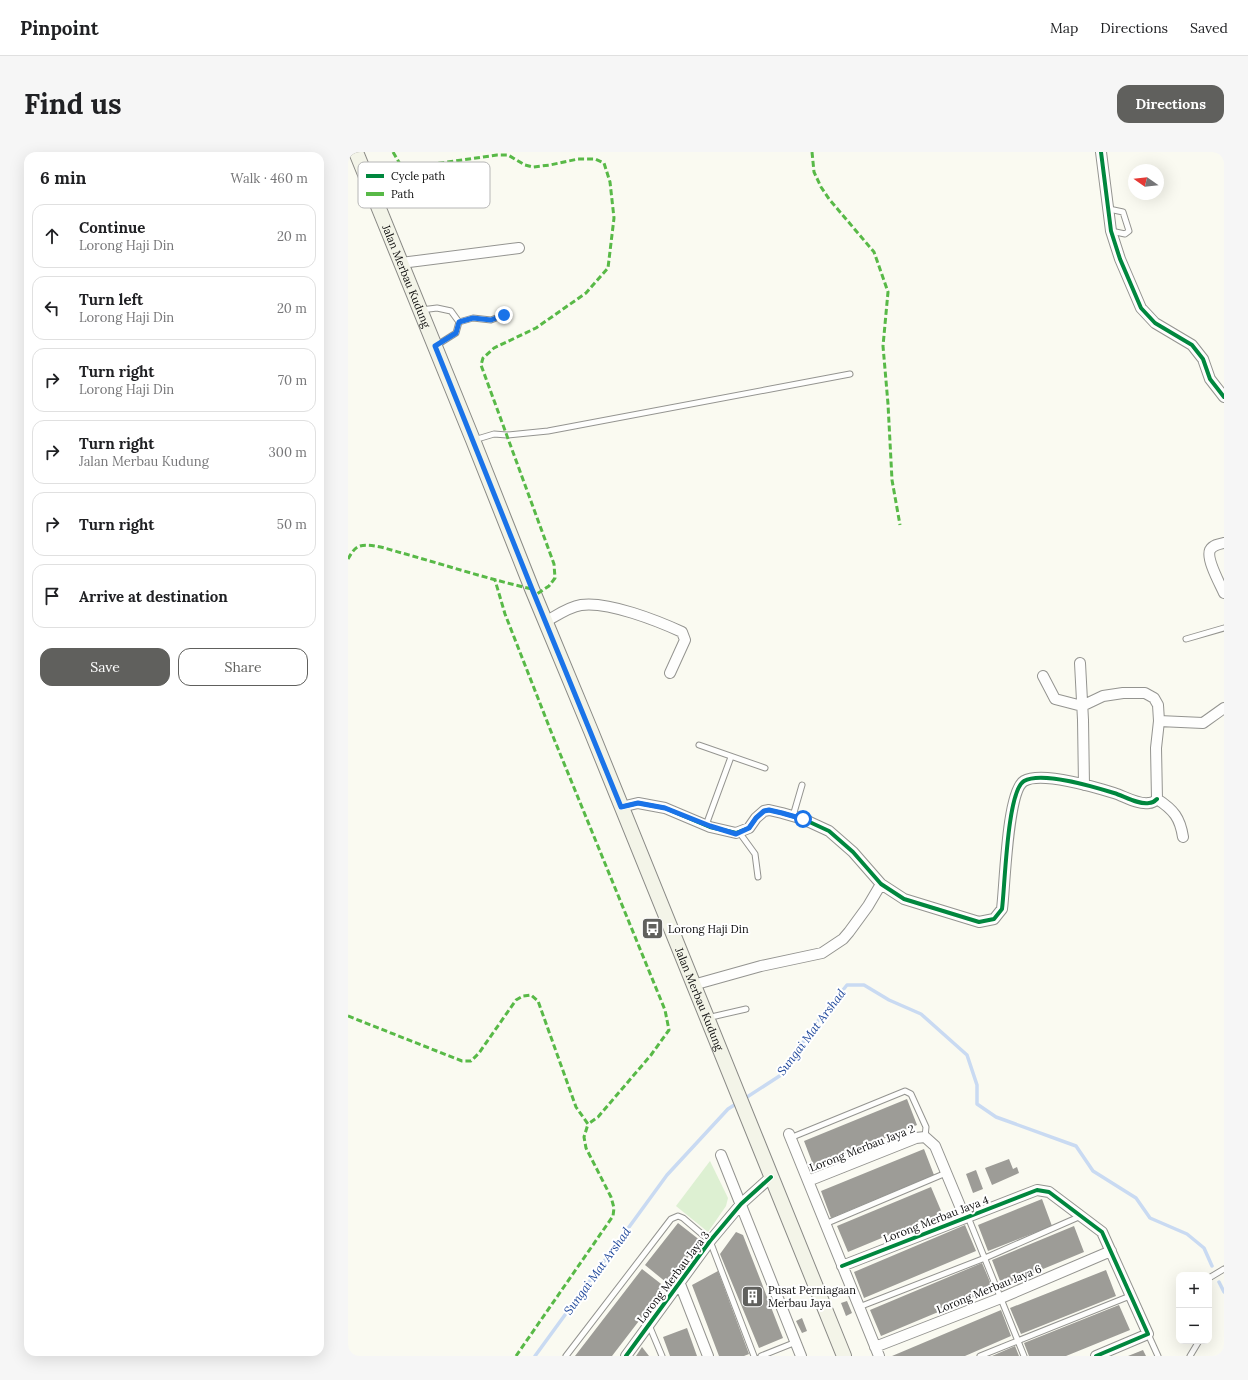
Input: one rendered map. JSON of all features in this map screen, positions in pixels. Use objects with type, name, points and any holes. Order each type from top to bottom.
[{"type":"main road","name":"Jalan Merbau Kudung","points":[[356,152],[360,162]]},
{"type":"main road","name":"Jalan Merbau Kudung","points":[[379,208],[545,622],[844,1356]]},
{"type":"street","points":[[1101,152],[1111,231],[1120,259],[1141,308],[1155,323],[1192,345],[1203,359],[1210,379],[1224,397]]},
{"type":"street","points":[[401,263],[519,248]]},
{"type":"street","points":[[1224,543],[1215,545],[1210,550],[1210,554],[1212,565],[1224,593]]},
{"type":"street","points":[[545,622],[564,611],[580,605],[595,604],[644,616],[682,632],[685,640],[670,673]]},
{"type":"street","points":[[1080,663],[1084,785]]},
{"type":"street","points":[[1043,676],[1055,699],[1082,706],[1104,696],[1123,693],[1145,693],[1154,698],[1158,705],[1159,721],[1156,748],[1157,799]]},
{"type":"street","points":[[1159,721],[1203,723],[1224,708]]},
{"type":"street","points":[[621,807],[638,803],[665,808],[706,825],[736,834],[749,828],[756,818],[764,811],[769,810],[793,816],[829,831],[853,852],[881,884],[904,899],[979,922],[994,918],[1002,909],[1010,828],[1017,789],[1024,781],[1040,778],[1061,780],[1115,793],[1139,802],[1149,803],[1157,799]]},
{"type":"street","points":[[1157,799],[1174,812],[1182,826],[1183,837]]},
{"type":"street","points":[[693,985],[761,966],[822,953],[843,939],[849,932],[868,906],[881,884]]},
{"type":"street","points":[[790,1136],[877,1352]]},
{"type":"street","points":[[925,1137],[935,1146],[966,1217]]},
{"type":"street","name":"Lorong Merbau Jaya 2","points":[[808,1181],[916,1138],[925,1137]]},
{"type":"street","points":[[721,1155],[802,1356]]},
{"type":"street","name":"Lorong Merbau Jaya 3","points":[[626,1356],[710,1242],[741,1204],[771,1177]]},
{"type":"street","name":"Lorong Merbau Jaya 4","points":[[842,1266],[1037,1190],[1049,1192],[1082,1216]]},
{"type":"street","points":[[1082,1216],[1102,1232],[1148,1334],[1096,1356]]},
{"type":"street","name":"Lorong Merbau Jaya 6","points":[[877,1352],[1111,1251]]},
{"type":"street","points":[[680,1284],[708,1356]]},
{"type":"lane","points":[[1109,209],[1123,212],[1129,231],[1126,234],[1111,231]]},
{"type":"lane","points":[[420,310],[437,308],[451,311],[459,322]]},
{"type":"lane","points":[[459,322],[473,318],[491,320],[504,315]]},
{"type":"lane","points":[[435,346],[456,333],[459,322]]},
{"type":"lane","points":[[473,440],[494,434],[507,435],[556,429],[850,374]]},
{"type":"lane","points":[[1186,639],[1224,628]]},
{"type":"lane","points":[[699,746],[766,768]]},
{"type":"lane","points":[[706,825],[731,757]]},
{"type":"lane","points":[[793,816],[802,785]]},
{"type":"lane","points":[[739,832],[755,854],[758,877]]},
{"type":"lane","points":[[706,1018],[746,1009]]},
{"type":"lane","points":[[790,1136],[905,1091],[911,1094],[926,1126],[925,1137]]},
{"type":"lane","points":[[825,1224],[946,1173]]},
{"type":"lane","points":[[566,1356],[670,1219],[678,1216],[683,1218],[710,1242],[754,1356]]},
{"type":"lane","points":[[859,1307],[984,1258],[1082,1216]]},
{"type":"lane","points":[[966,1217],[1024,1356]]},
{"type":"lane","points":[[1212,1276],[1224,1269]]},
{"type":"lane","points":[[980,1356],[1130,1296]]},
{"type":"lane","points":[[649,1325],[662,1356]]},
{"type":"lane","points":[[1148,1334],[1158,1356]]},
{"type":"lane","points":[[761,1356],[796,1342]]},
{"type":"lane","points":[[1190,1356],[1197,1344]]},
{"type":"green space","points":[[710,1161],[728,1198],[726,1206],[708,1232],[676,1206]]},
{"type":"building","points":[[907,1099],[917,1125],[814,1167],[804,1141]]},
{"type":"building","points":[[924,1149],[934,1175],[831,1218],[821,1191]]},
{"type":"building","points":[[1009,1159],[1013,1169],[1017,1167],[1019,1173],[992,1185],[985,1168]]},
{"type":"building","points":[[976,1170],[983,1189],[973,1193],[966,1174]]},
{"type":"building","points":[[931,1187],[942,1213],[848,1252],[837,1226]]},
{"type":"building","points":[[1042,1199],[1052,1226],[988,1251],[978,1225]]},
{"type":"building","points":[[678,1223],[701,1241],[667,1283],[645,1265]]},
{"type":"building","points":[[965,1225],[976,1251],[864,1298],[854,1272]]},
{"type":"building","points":[[1074,1226],[1084,1252],[1002,1286],[992,1260]]},
{"type":"building","name":"Pusat Perniagaan Merbau Jaya","points":[[736,1232],[743,1235],[783,1338],[759,1348],[720,1254]]},
{"type":"building","points":[[982,1263],[993,1289],[881,1336],[870,1310]]},
{"type":"building","points":[[642,1269],[665,1287],[612,1356],[575,1356]]},
{"type":"building","points":[[1106,1270],[1116,1296],[1021,1334],[1010,1308]]},
{"type":"building","points":[[718,1271],[749,1354],[744,1356],[719,1356],[692,1285]]},
{"type":"building","points":[[847,1301],[852,1313],[846,1316],[841,1303]]},
{"type":"building","points":[[1119,1305],[1130,1330],[1066,1356],[1029,1356],[1024,1343]]},
{"type":"building","points":[[1001,1310],[1011,1336],[965,1356],[892,1356]]},
{"type":"building","points":[[802,1318],[807,1331],[802,1333],[796,1321]]},
{"type":"building","points":[[687,1328],[697,1356],[670,1356],[663,1337]]},
{"type":"building","points":[[1015,1346],[1019,1356],[992,1356]]},
{"type":"building","points":[[642,1347],[649,1356],[636,1356]]},
{"type":"building","points":[[1143,1350],[1146,1356],[1128,1356]]},
{"type":"waterway","name":"Sungai Mat Arshad","points":[[744,1099],[781,1075],[817,1022],[847,985],[864,985],[889,1000],[921,1014],[967,1055],[977,1085],[977,1104],[996,1117],[1076,1146],[1093,1171],[1136,1198],[1150,1218],[1187,1234],[1204,1248],[1212,1266]]},
{"type":"waterway","name":"Sungai Mat Arshad","points":[[535,1356],[667,1175],[728,1109],[739,1102]]},
{"type":"waterway","name":"Sungai Mat Arshad","points":[[1219,1282],[1224,1292]]},
{"type":"marked path","points":[[393,152],[399,162]]},
{"type":"marked path","points":[[812,152],[814,172],[821,187],[829,199],[874,252],[888,292],[883,346],[892,480],[900,525]]},
{"type":"marked path","points":[[447,162],[497,155],[508,155],[525,165],[533,167],[578,159],[595,159],[604,163],[610,182],[614,218],[608,268],[586,293],[536,328],[494,348],[483,358],[481,365],[554,564],[555,578],[549,586],[534,596]]},
{"type":"marked path","points":[[348,559],[353,551],[360,546],[376,546],[532,589]]},
{"type":"marked path","points":[[348,1016],[462,1061],[471,1061],[479,1053],[516,1000],[523,996],[531,995],[538,1001],[576,1107],[588,1124],[598,1117],[651,1055],[669,1030],[665,1010],[552,734],[505,614],[495,580]]},
{"type":"marked path","points":[[516,1356],[613,1216],[614,1208],[611,1197],[586,1148],[584,1137],[588,1124]]},
{"type":"cycle path","points":[[1101,152],[1111,231],[1120,259],[1141,308],[1155,323],[1192,345],[1203,359],[1210,379],[1224,397]]},
{"type":"cycle path","points":[[621,807],[638,803],[665,808],[710,827],[736,833],[749,828],[756,818],[764,811],[769,810],[803,819],[829,831],[853,852],[881,884],[904,899],[979,922],[994,919],[1002,909],[1010,820],[1018,788],[1024,781],[1032,778],[1068,781],[1114,793],[1140,803],[1150,803],[1157,799]]},
{"type":"cycle path","points":[[626,1356],[710,1241],[741,1204],[771,1177]]},
{"type":"cycle path","points":[[842,1266],[1037,1190],[1049,1192],[1102,1232],[1148,1334],[1096,1356]]},
{"type":"place","name":"Lorong Haji Din","points":[[653,929]]},
{"type":"place","name":"Pusat Perniagaan Merbau Jaya","points":[[752,1296]]},
{"type":"route","points":[[504,315],[491,320],[473,318],[459,322],[456,333],[435,346],[570,684],[621,807],[638,803],[665,808],[710,826],[736,834],[749,828],[756,818],[764,811],[769,810],[803,819]]}]
